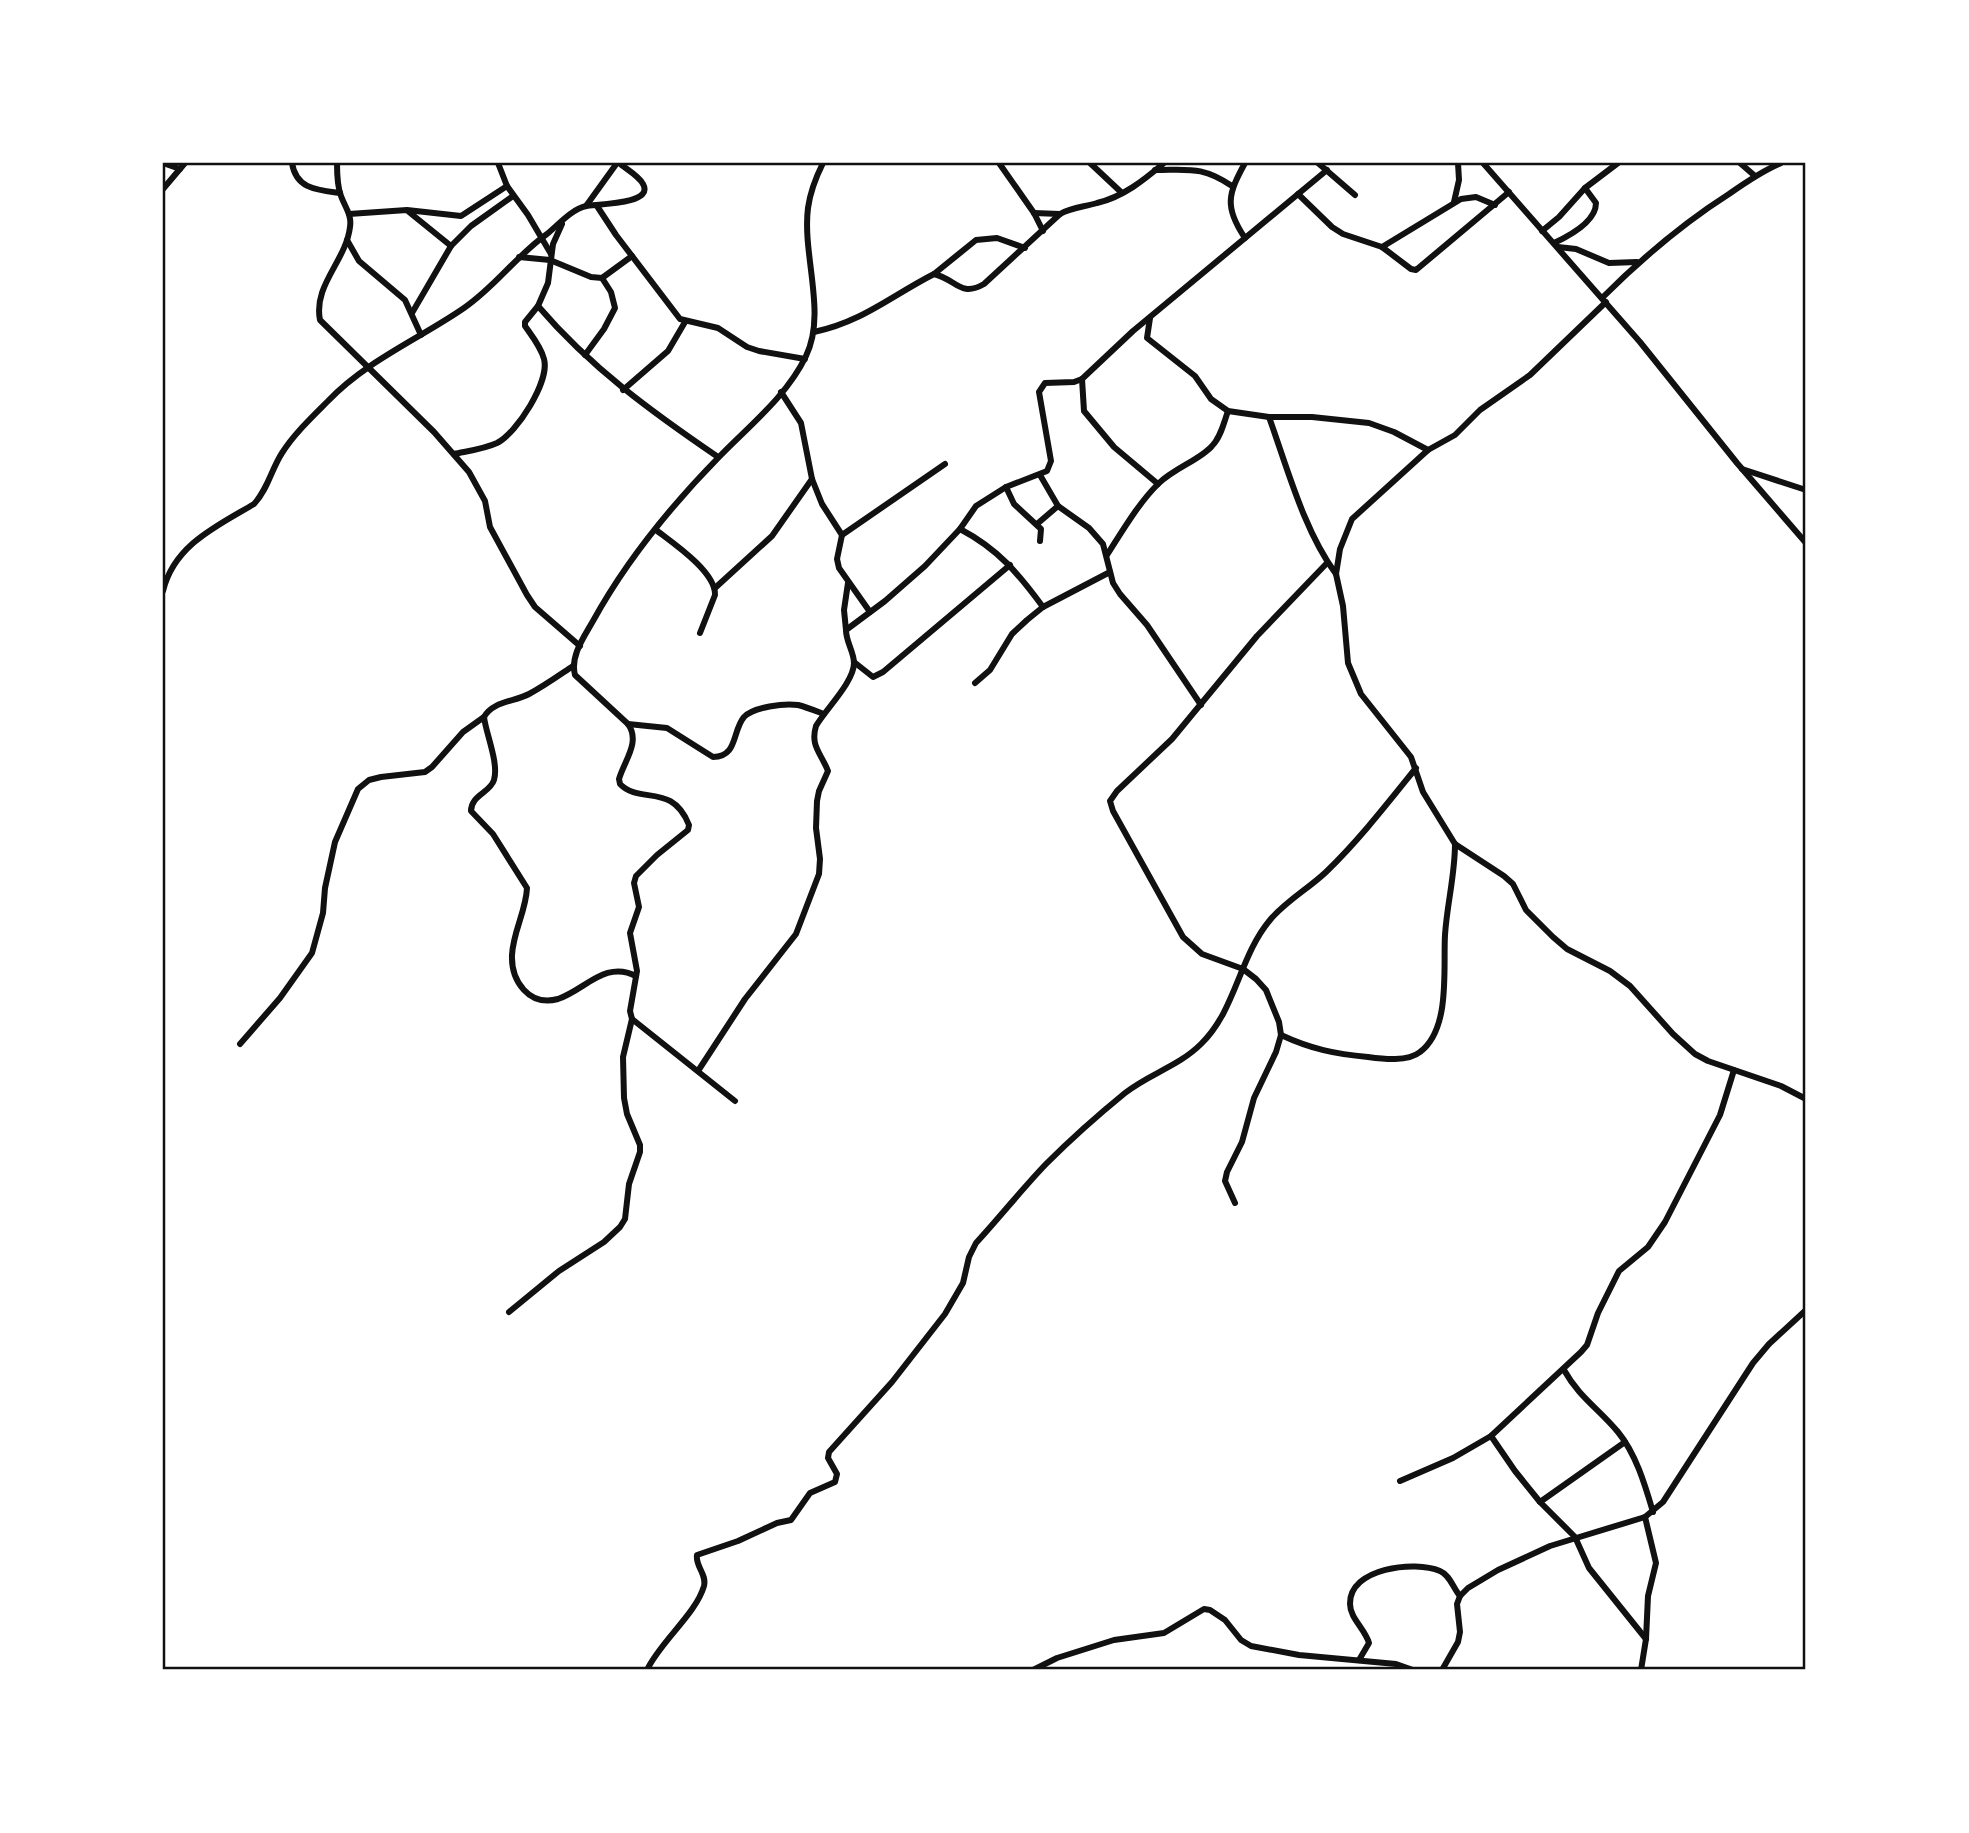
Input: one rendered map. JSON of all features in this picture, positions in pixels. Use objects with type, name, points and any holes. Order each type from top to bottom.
[{"type":"street","points":[[163,163],[183,166]]},
{"type":"street","points":[[292,163],[296,178],[302,184],[312,189],[340,193]]},
{"type":"street","points":[[337,163],[340,193],[351,225],[347,240],[326,282],[318,308],[320,320],[454,454],[479,487],[490,527],[527,595],[535,607],[580,646]]},
{"type":"street","points":[[498,163],[507,186],[541,238],[550,257]]},
{"type":"street","points":[[163,591],[177,560],[191,543],[261,496],[276,463],[294,438],[330,398],[368,367],[470,303],[541,238],[586,206],[618,163],[643,183],[642,194],[635,199],[615,204],[586,206]]},
{"type":"street","points":[[509,1312],[559,1271],[604,1242],[625,1220],[629,1184],[640,1152],[624,1098],[623,1057],[632,1019],[630,1011],[636,976],[630,933],[639,906],[634,883],[636,876],[688,830],[689,825],[670,800],[629,791],[620,785],[618,779],[632,746],[634,734],[628,724],[575,675],[573,666],[580,646],[620,575],[718,457],[781,392],[805,359],[814,332],[808,209],[823,163]]},
{"type":"street","points":[[999,163],[1034,213],[1043,231]]},
{"type":"street","points":[[1090,163],[1122,193]]},
{"type":"street","points":[[934,274],[965,290],[975,290],[984,285],[1060,214],[1068,209],[1097,204],[1122,193],[1164,163]]},
{"type":"street","points":[[1245,163],[1232,186],[1229,198],[1231,213],[1245,238]]},
{"type":"street","points":[[1318,163],[1355,195]]},
{"type":"street","points":[[1453,203],[1457,191],[1458,163]]},
{"type":"street","points":[[1483,163],[1652,356],[1742,469],[1806,543]]},
{"type":"street","points":[[1542,231],[1559,217],[1585,188],[1618,163]]},
{"type":"street","points":[[1740,163],[1755,176]]},
{"type":"street","points":[[1781,163],[1755,176],[1696,215],[1638,261],[1604,300],[1530,375],[1480,410],[1455,435],[1428,450],[1352,519],[1340,549],[1336,574],[1343,606],[1348,663],[1356,683],[1367,702],[1405,748],[1416,768],[1423,792],[1455,844],[1513,884],[1526,910],[1553,937],[1630,986],[1686,1048],[1708,1061],[1781,1086],[1806,1098]]},
{"type":"street","points":[[163,189],[183,166]]},
{"type":"street","points":[[1155,170],[1194,166],[1232,186]]},
{"type":"street","points":[[846,630],[925,566],[960,529],[976,506],[1006,487],[1047,471],[1051,461],[1039,392],[1045,383],[1082,379],[1133,331],[1327,170]]},
{"type":"street","points":[[349,214],[407,211],[461,216],[507,186]]},
{"type":"street","points":[[1556,245],[1578,229],[1594,212],[1596,203],[1585,188]]},
{"type":"street","points":[[1298,194],[1343,234],[1382,247],[1416,270],[1509,192]]},
{"type":"street","points":[[412,313],[451,246],[471,226],[513,196]]},
{"type":"street","points":[[1382,247],[1453,203],[1469,197],[1495,205]]},
{"type":"street","points":[[597,206],[674,313],[685,322],[718,328],[747,347],[759,351],[805,359]]},
{"type":"street","points":[[407,211],[451,246]]},
{"type":"street","points":[[1034,213],[1060,214]]},
{"type":"street","points":[[454,454],[500,442],[536,396],[546,370],[545,361],[525,322],[538,306],[548,283],[550,257],[563,222]]},
{"type":"street","points":[[814,332],[839,326],[867,314],[934,274],[976,240],[997,238],[1025,248]]},
{"type":"street","points":[[1395,256],[1398,239]]},
{"type":"street","points":[[347,240],[359,261],[405,300],[421,335]]},
{"type":"street","points":[[1556,245],[1609,263],[1638,261]]},
{"type":"street","points":[[519,257],[550,257],[591,277],[602,278],[632,256]]},
{"type":"street","points":[[585,355],[615,307],[611,292],[602,278]]},
{"type":"street","points":[[538,306],[623,390],[718,457]]},
{"type":"street","points":[[1147,338],[1150,318]]},
{"type":"street","points":[[623,390],[668,351],[685,322]]},
{"type":"street","points":[[1133,331],[1147,338],[1195,376],[1211,399],[1227,411],[1369,423],[1394,432],[1428,450]]},
{"type":"street","points":[[1082,379],[1084,411],[1114,447],[1158,484]]},
{"type":"street","points":[[781,392],[801,423],[813,479],[822,504],[842,535]]},
{"type":"street","points":[[1107,555],[1158,484],[1212,447],[1227,411]]},
{"type":"street","points":[[1269,416],[1294,487],[1327,563],[1336,574]]},
{"type":"street","points":[[870,612],[839,568],[837,559],[842,535],[945,464]]},
{"type":"street","points":[[1742,469],[1806,490]]},
{"type":"street","points":[[1040,475],[1058,506],[1097,535],[1103,544],[1110,572],[1120,594],[1147,625],[1201,705]]},
{"type":"street","points":[[715,588],[772,537],[813,479]]},
{"type":"street","points":[[1006,487],[1014,504],[1041,529],[1040,541]]},
{"type":"street","points":[[1037,524],[1058,506]]},
{"type":"street","points":[[960,529],[995,551],[1010,565],[1043,607]]},
{"type":"street","points":[[656,530],[692,559],[715,588],[715,595],[700,634]]},
{"type":"street","points":[[1235,1203],[1225,1181],[1227,1172],[1242,1142],[1254,1098],[1276,1052],[1281,1035],[1279,1022],[1266,990],[1243,969],[1202,954],[1183,937],[1113,811],[1111,802],[1117,790],[1172,739],[1257,636],[1327,563]]},
{"type":"street","points":[[848,583],[844,610],[846,641],[854,662],[870,675],[877,676],[1010,565]]},
{"type":"street","points":[[975,683],[990,670],[1012,634],[1043,607],[1110,572]]},
{"type":"street","points":[[698,1071],[745,999],[796,934],[816,883],[820,859],[816,828],[817,801],[828,771],[814,746],[813,736],[824,713],[852,673],[854,662]]},
{"type":"street","points":[[240,1044],[312,953],[323,913],[325,888],[335,842],[358,789],[369,780],[425,772],[463,732],[492,708],[525,696],[573,666]]},
{"type":"street","points":[[628,724],[667,728],[707,754],[721,757],[732,748],[739,725],[750,713],[800,705],[824,713]]},
{"type":"street","points":[[484,717],[494,780],[475,799],[471,811],[493,834],[527,888],[527,897],[514,934],[512,955],[512,973],[518,986],[528,993],[554,1000],[594,978],[623,971],[636,976]]},
{"type":"street","points":[[634,734],[645,725]]},
{"type":"street","points":[[647,1670],[704,1587],[705,1580],[696,1560],[697,1555],[791,1520],[810,1493],[835,1482],[837,1474],[828,1458],[829,1452],[892,1382],[945,1314],[962,1283],[976,1243],[1044,1166],[1072,1139],[1127,1091],[1201,1044],[1223,1016],[1254,942],[1269,921],[1286,902],[1323,874],[1351,847],[1416,768]]},
{"type":"street","points":[[1281,1035],[1321,1051],[1377,1058],[1408,1057],[1420,1053],[1440,1016],[1445,996],[1446,934],[1455,844]]},
{"type":"street","points":[[623,971],[634,955]]},
{"type":"street","points":[[632,1019],[735,1101]]},
{"type":"street","points":[[1400,1481],[1472,1449],[1491,1436],[1564,1370],[1587,1345],[1598,1313],[1619,1271],[1648,1247],[1665,1222],[1720,1115],[1734,1070]]},
{"type":"street","points":[[1442,1670],[1458,1642],[1460,1632],[1457,1604],[1460,1596],[1475,1583],[1498,1570],[1575,1537],[1645,1517],[1653,1512],[1663,1502],[1753,1363],[1769,1344],[1806,1310]]},
{"type":"street","points":[[1564,1370],[1581,1396],[1625,1442],[1645,1484],[1653,1512]]},
{"type":"street","points":[[1491,1436],[1514,1471],[1575,1537],[1589,1568],[1646,1639]]},
{"type":"street","points":[[1540,1502],[1625,1442]]},
{"type":"street","points":[[1641,1670],[1646,1639],[1646,1608],[1656,1563],[1645,1517]]},
{"type":"street","points":[[1359,1660],[1369,1643],[1351,1612],[1351,1597],[1355,1588],[1373,1573],[1395,1568],[1439,1570],[1447,1576],[1460,1596]]},
{"type":"street","points":[[1033,1670],[1057,1658],[1114,1640],[1174,1630],[1204,1609],[1225,1620],[1241,1640],[1251,1646],[1347,1661],[1396,1664],[1413,1670]]}]
